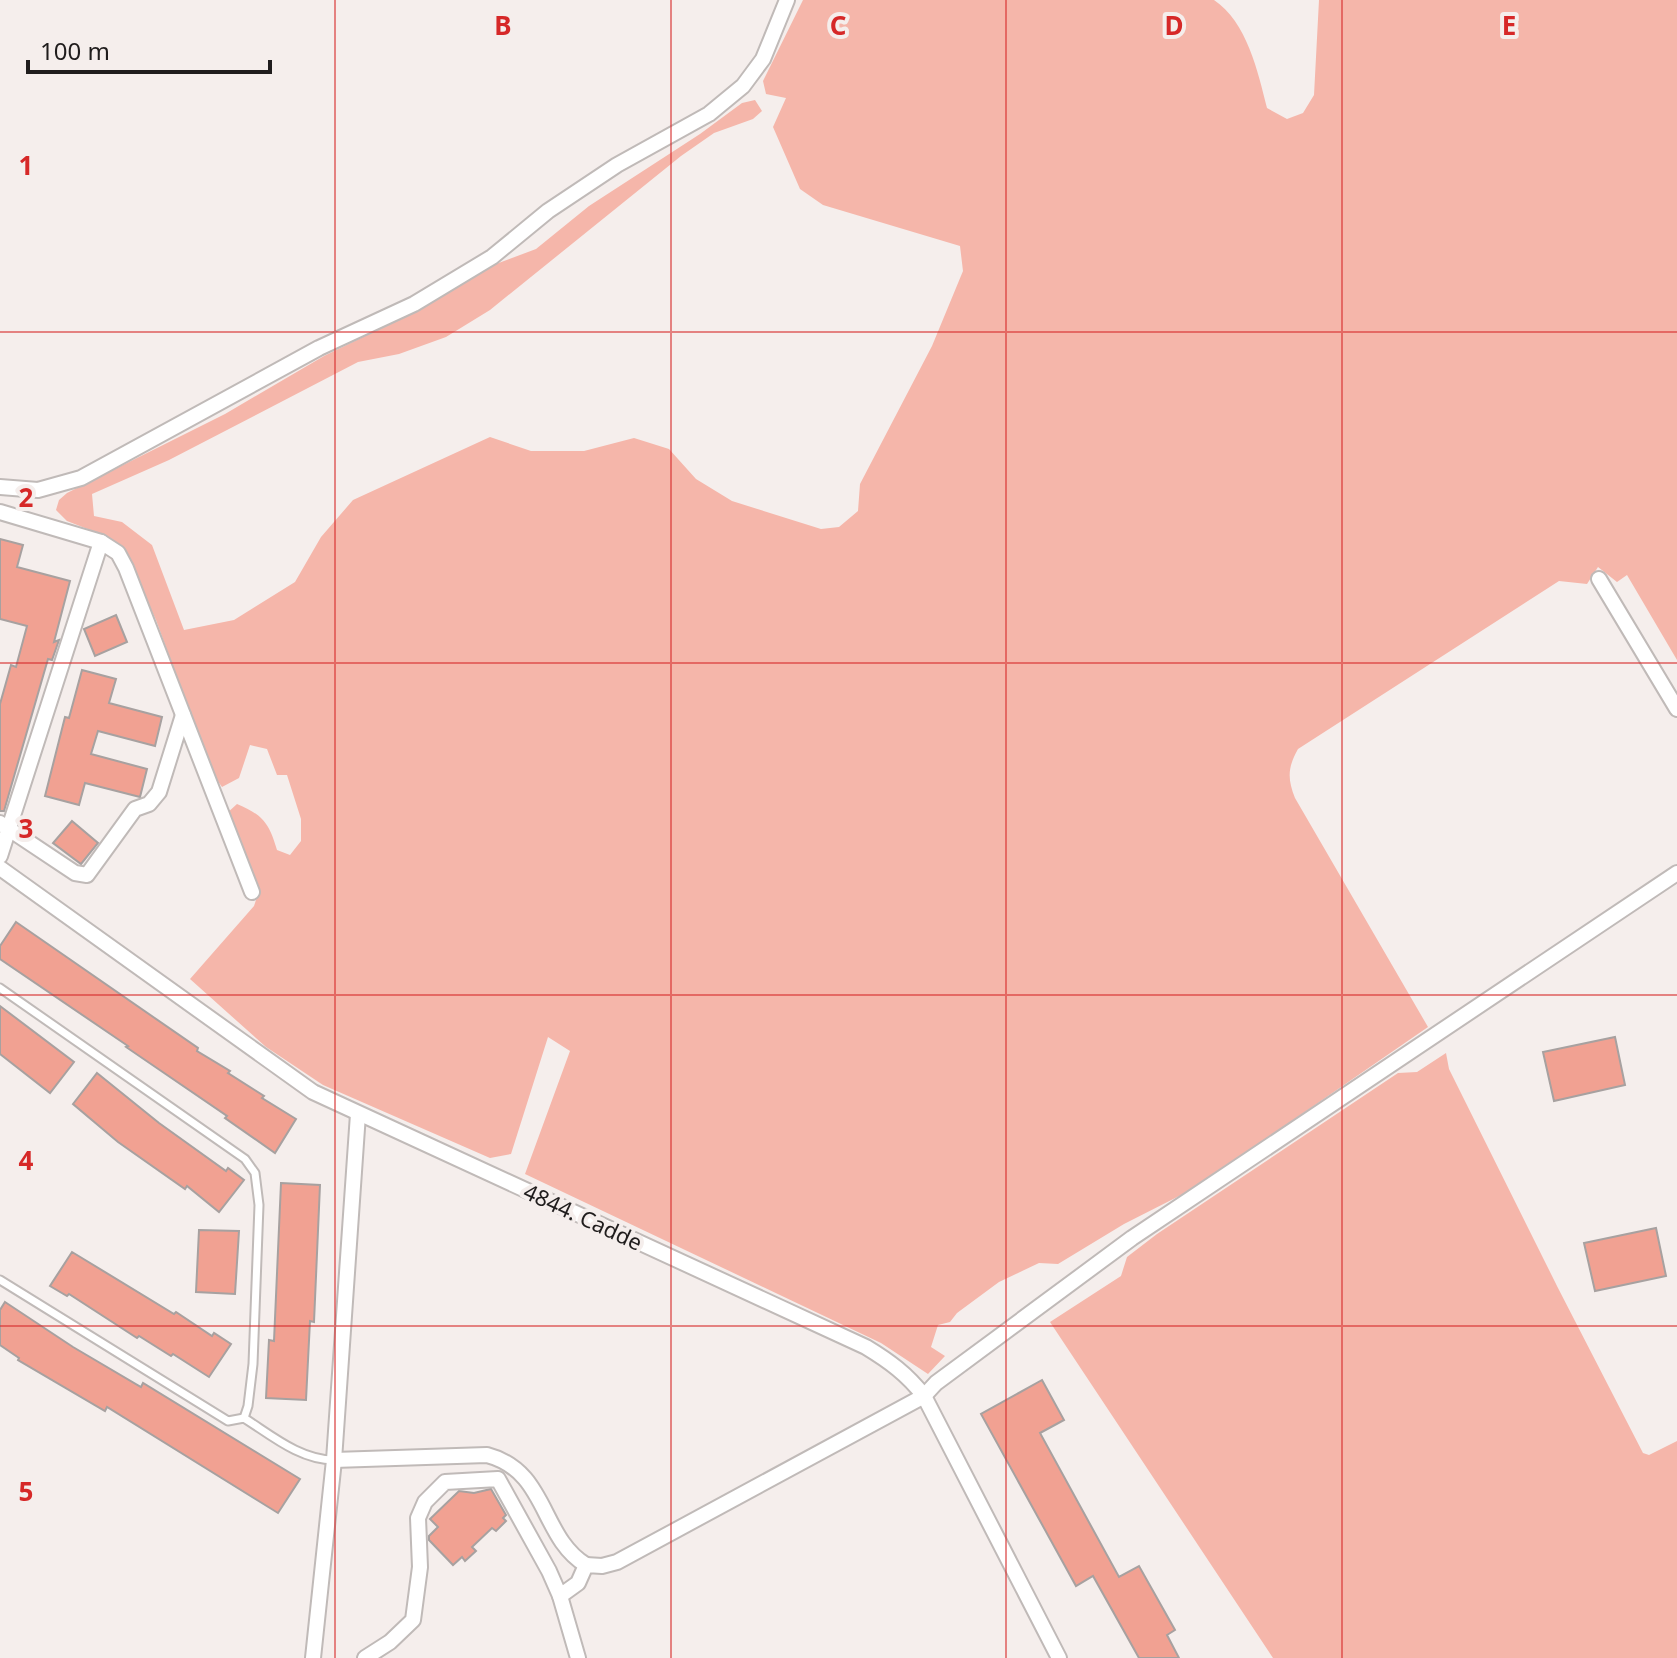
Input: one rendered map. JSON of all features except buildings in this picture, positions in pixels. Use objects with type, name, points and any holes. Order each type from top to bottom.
[{"type":"street","points":[[0,487],[38,490],[81,478],[319,348],[414,304],[492,257],[548,211],[617,165],[709,114],[743,86],[763,59],[787,0]]},
{"type":"street","points":[[0,512],[101,542],[118,553],[252,892]]},
{"type":"street","points":[[0,856],[4,826],[101,542]]},
{"type":"street","points":[[1599,579],[1677,709]]},
{"type":"street","points":[[4,826],[75,873],[87,875],[135,809],[149,804],[159,792],[183,715]]},
{"type":"street","name":"4844. Cadde","points":[[0,868],[313,1092],[866,1347],[910,1378],[924,1396],[1059,1658]]},
{"type":"street","points":[[334,1460],[487,1455],[505,1459],[533,1486],[564,1545],[576,1559],[586,1565],[602,1566],[617,1562],[924,1396],[936,1383],[1132,1238],[1677,873]]},
{"type":"street","points":[[313,1658],[334,1460],[358,1114]]},
{"type":"street","points":[[365,1658],[390,1642],[413,1620],[420,1567],[418,1518],[425,1502],[445,1482],[498,1479],[549,1571],[560,1596],[578,1658]]},
{"type":"street","points":[[560,1596],[578,1583],[586,1565]]},
{"type":"lane","points":[[0,988],[245,1159],[255,1173],[259,1205],[253,1364],[244,1418]]},
{"type":"lane","points":[[0,1280],[228,1421],[244,1418],[316,1460],[334,1460]]},
{"type":"shaded area","points":[[803,0],[1214,0],[1225,9],[1243,34],[1267,108],[1287,119],[1303,113],[1314,95],[1319,0],[1677,0],[1677,660],[1627,575],[1617,582],[1598,567],[1587,584],[1559,581],[1298,749],[1290,773],[1295,798],[1428,1027],[1193,1189],[1124,1224],[1058,1264],[1039,1263],[999,1282],[957,1313],[950,1322],[938,1325],[931,1347],[945,1356],[928,1374],[881,1343],[525,1174],[570,1051],[548,1037],[511,1154],[490,1158],[323,1085],[266,1047],[190,979],[254,906],[259,891],[226,814],[237,804],[253,812],[268,826],[277,850],[290,855],[301,841],[301,819],[287,775],[277,775],[267,749],[250,745],[239,778],[222,787],[212,773],[156,620],[124,552],[108,537],[67,521],[56,510],[59,500],[67,493],[225,414],[324,356],[425,307],[488,267],[536,249],[589,206],[742,103],[755,100],[762,111],[753,119],[714,133],[681,156],[490,310],[446,337],[399,354],[358,362],[169,460],[92,494],[94,516],[122,522],[152,545],[184,630],[234,620],[295,582],[321,537],[353,500],[490,437],[531,451],[584,451],[634,438],[669,449],[696,479],[732,501],[821,529],[839,527],[858,511],[860,484],[932,346],[963,271],[960,246],[823,205],[800,189],[773,127],[786,98],[766,94],[763,81]]},
{"type":"shaded area","points":[[1446,1053],[1449,1069],[1643,1453],[1649,1455],[1677,1441],[1677,1658],[1273,1658],[1050,1322],[1121,1276],[1127,1257],[1157,1234],[1398,1073],[1417,1072]]}]
